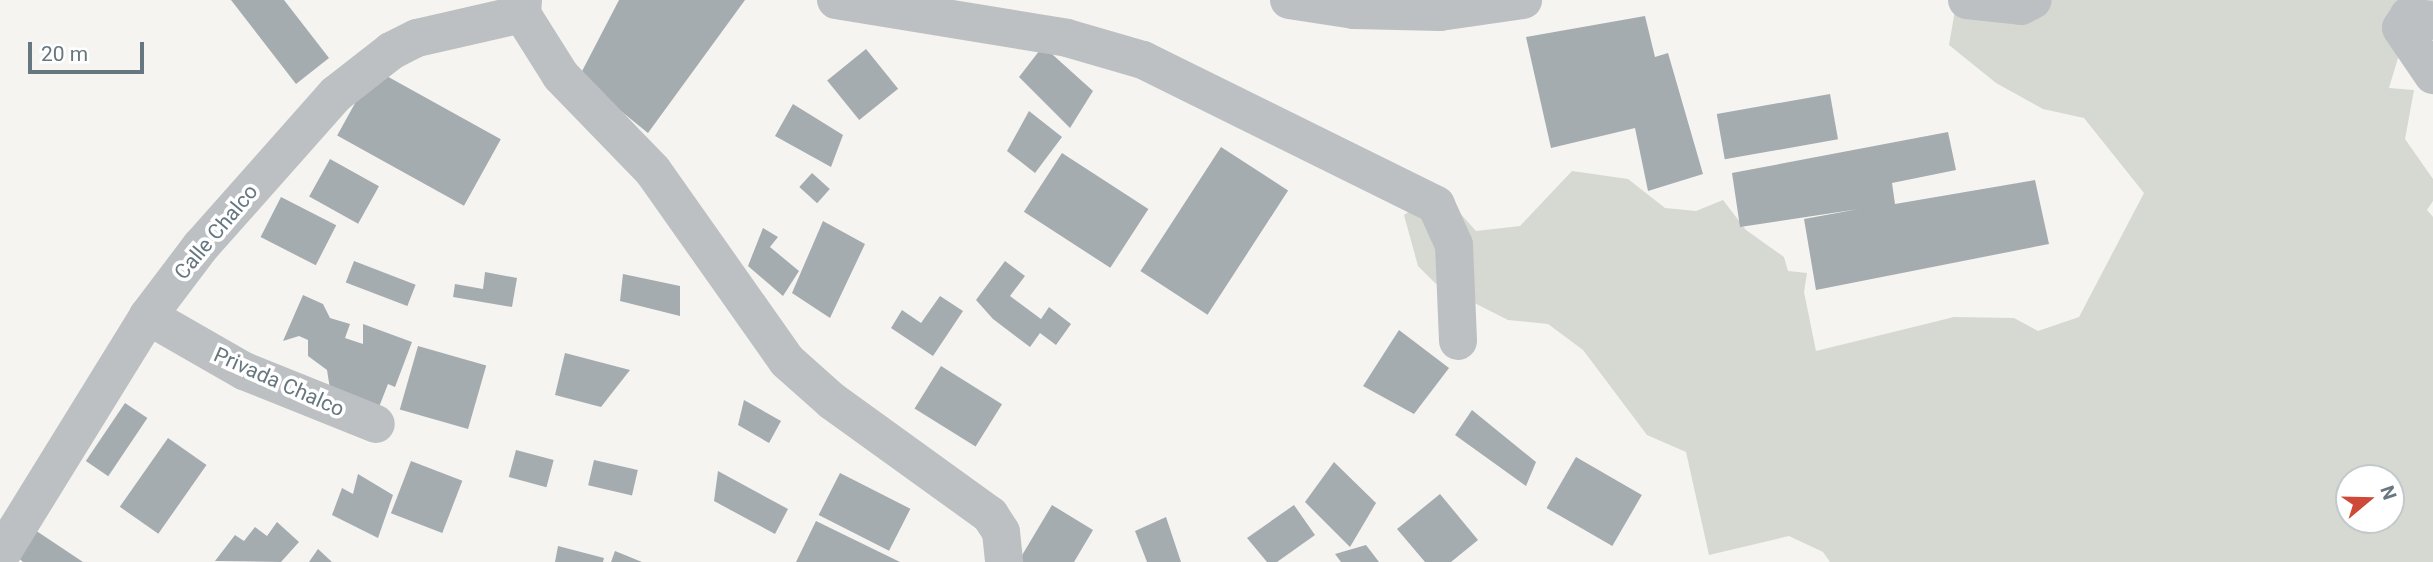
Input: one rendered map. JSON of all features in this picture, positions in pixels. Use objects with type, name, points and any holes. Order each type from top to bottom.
[{"type":"street","points":[[836,0],[1067,38],[1143,60],[1436,205],[1454,245],[1458,341]]},
{"type":"street","points":[[1289,0],[1354,10],[1440,12],[1523,0]]},
{"type":"street","points":[[1967,0],[2021,6],[2033,0]]},
{"type":"street","points":[[522,7],[561,76],[680,205],[787,361],[832,401],[990,515],[1001,532],[1004,562]]},
{"type":"street","name":"Calle Chalco","points":[[0,556],[148,316],[201,246],[336,94],[391,51],[442,29],[522,7]]},
{"type":"street","points":[[2431,20],[2409,16],[2402,28],[2433,75]]},
{"type":"street","name":"Privada Chalco","points":[[148,316],[244,371],[376,424]]},
{"type":"shaded area","points":[[1990,0],[2433,0],[2433,19],[2407,28],[2389,88],[2414,90],[2405,139],[2433,179],[2433,201],[2427,210],[2433,217],[2433,562],[1830,562],[1823,552],[1789,536],[1709,555],[1686,452],[1647,435],[1583,350],[1548,324],[1508,320],[1435,283],[1418,266],[1404,215],[1440,191],[1476,231],[1520,226],[1572,171],[1628,179],[1665,208],[1696,211],[1723,200],[1746,230],[1784,257],[1788,271],[1807,273],[1804,292],[1816,351],[1954,317],[2014,318],[2038,331],[2079,317],[2144,193],[2084,118],[2043,109],[1996,83],[1949,45],[1955,10]]},
{"type":"building","points":[[231,0],[284,0],[329,58],[296,84]]},
{"type":"building","points":[[619,0],[745,0],[648,133],[579,77]]},
{"type":"building","points":[[1645,16],[1655,57],[1668,53],[1703,174],[1648,191],[1635,128],[1551,148],[1526,37]]},
{"type":"building","points":[[1043,46],[1093,91],[1070,128],[1019,77]]},
{"type":"building","points":[[866,49],[898,89],[859,120],[827,80]]},
{"type":"building","points":[[374,69],[501,139],[464,206],[337,135]]},
{"type":"building","points":[[1830,94],[1838,139],[1725,159],[1717,114]]},
{"type":"building","points":[[793,104],[843,135],[831,167],[775,136]]},
{"type":"building","points":[[1029,111],[1062,137],[1035,173],[1007,151]]},
{"type":"building","points":[[1948,132],[1956,170],[1892,183],[1895,204],[2035,180],[2049,244],[1816,290],[1804,219],[1859,209],[1740,227],[1732,173]]},
{"type":"building","points":[[1221,147],[1288,191],[1207,315],[1140,271]]},
{"type":"building","points":[[1062,153],[1148,209],[1110,268],[1024,212]]},
{"type":"building","points":[[330,159],[379,186],[358,224],[309,197]]},
{"type":"building","points":[[812,173],[830,189],[817,203],[799,187]]},
{"type":"building","points":[[281,197],[336,225],[316,265],[261,237]]},
{"type":"building","points":[[823,221],[865,244],[830,318],[792,293]]},
{"type":"building","points":[[763,228],[778,237],[770,247],[799,271],[783,296],[748,266]]},
{"type":"building","points":[[354,261],[416,285],[407,306],[346,282]]},
{"type":"building","points":[[1005,261],[1025,276],[1010,296],[1041,319],[1049,307],[1071,324],[1056,345],[1040,333],[1030,347],[993,319],[976,300]]},
{"type":"building","points":[[485,272],[517,278],[512,307],[453,297],[455,284],[483,289]]},
{"type":"building","points":[[623,274],[680,286],[680,316],[620,301]]},
{"type":"building","points":[[303,295],[323,304],[330,318],[350,324],[345,338],[363,344],[363,324],[412,342],[395,387],[388,384],[379,407],[330,389],[327,370],[308,356],[308,340],[299,336],[283,341]]},
{"type":"building","points":[[940,296],[963,311],[933,356],[891,328],[902,310],[921,323]]},
{"type":"building","points":[[1399,330],[1449,368],[1414,414],[1363,386]]},
{"type":"building","points":[[418,346],[486,366],[468,429],[400,409]]},
{"type":"building","points":[[565,353],[630,370],[601,407],[555,395]]},
{"type":"building","points":[[941,366],[1002,404],[976,447],[915,408]]},
{"type":"building","points":[[744,400],[781,421],[769,443],[738,425]]},
{"type":"building","points":[[125,403],[147,418],[108,476],[86,461]]},
{"type":"building","points":[[1472,410],[1536,462],[1526,486],[1455,435]]},
{"type":"building","points":[[168,438],[207,465],[158,534],[120,507]]},
{"type":"building","points":[[516,450],[554,460],[546,487],[509,477]]},
{"type":"building","points":[[1576,457],[1642,495],[1612,546],[1546,508]]},
{"type":"building","points":[[594,460],[638,470],[632,495],[588,485]]},
{"type":"building","points":[[411,461],[462,481],[442,533],[391,513]]},
{"type":"building","points":[[1334,462],[1376,503],[1350,547],[1305,502]]},
{"type":"building","points":[[718,471],[788,509],[775,534],[714,501]]},
{"type":"building","points":[[840,473],[910,509],[889,551],[819,515]]},
{"type":"building","points":[[358,474],[393,495],[378,538],[332,515],[342,488],[353,494]]},
{"type":"building","points":[[1440,494],[1478,540],[1451,562],[1425,562],[1397,529]]},
{"type":"building","points":[[1052,505],[1093,530],[1074,562],[1018,562]]},
{"type":"building","points":[[1294,505],[1315,535],[1277,562],[1267,562],[1247,538]]},
{"type":"building","points":[[1166,517],[1181,562],[1147,562],[1135,531]]},
{"type":"building","points":[[816,521],[900,562],[796,562]]},
{"type":"building","points":[[277,522],[299,542],[281,562],[215,561],[235,535],[244,541],[255,527],[267,536]]},
{"type":"building","points":[[32,528],[83,562],[23,562],[15,555]]},
{"type":"building","points":[[1366,545],[1379,562],[1341,562],[1335,554]]},
{"type":"building","points":[[558,546],[604,558],[603,562],[555,562]]},
{"type":"building","points":[[318,549],[332,562],[309,562]]},
{"type":"building","points":[[615,551],[642,562],[611,562]]}]
